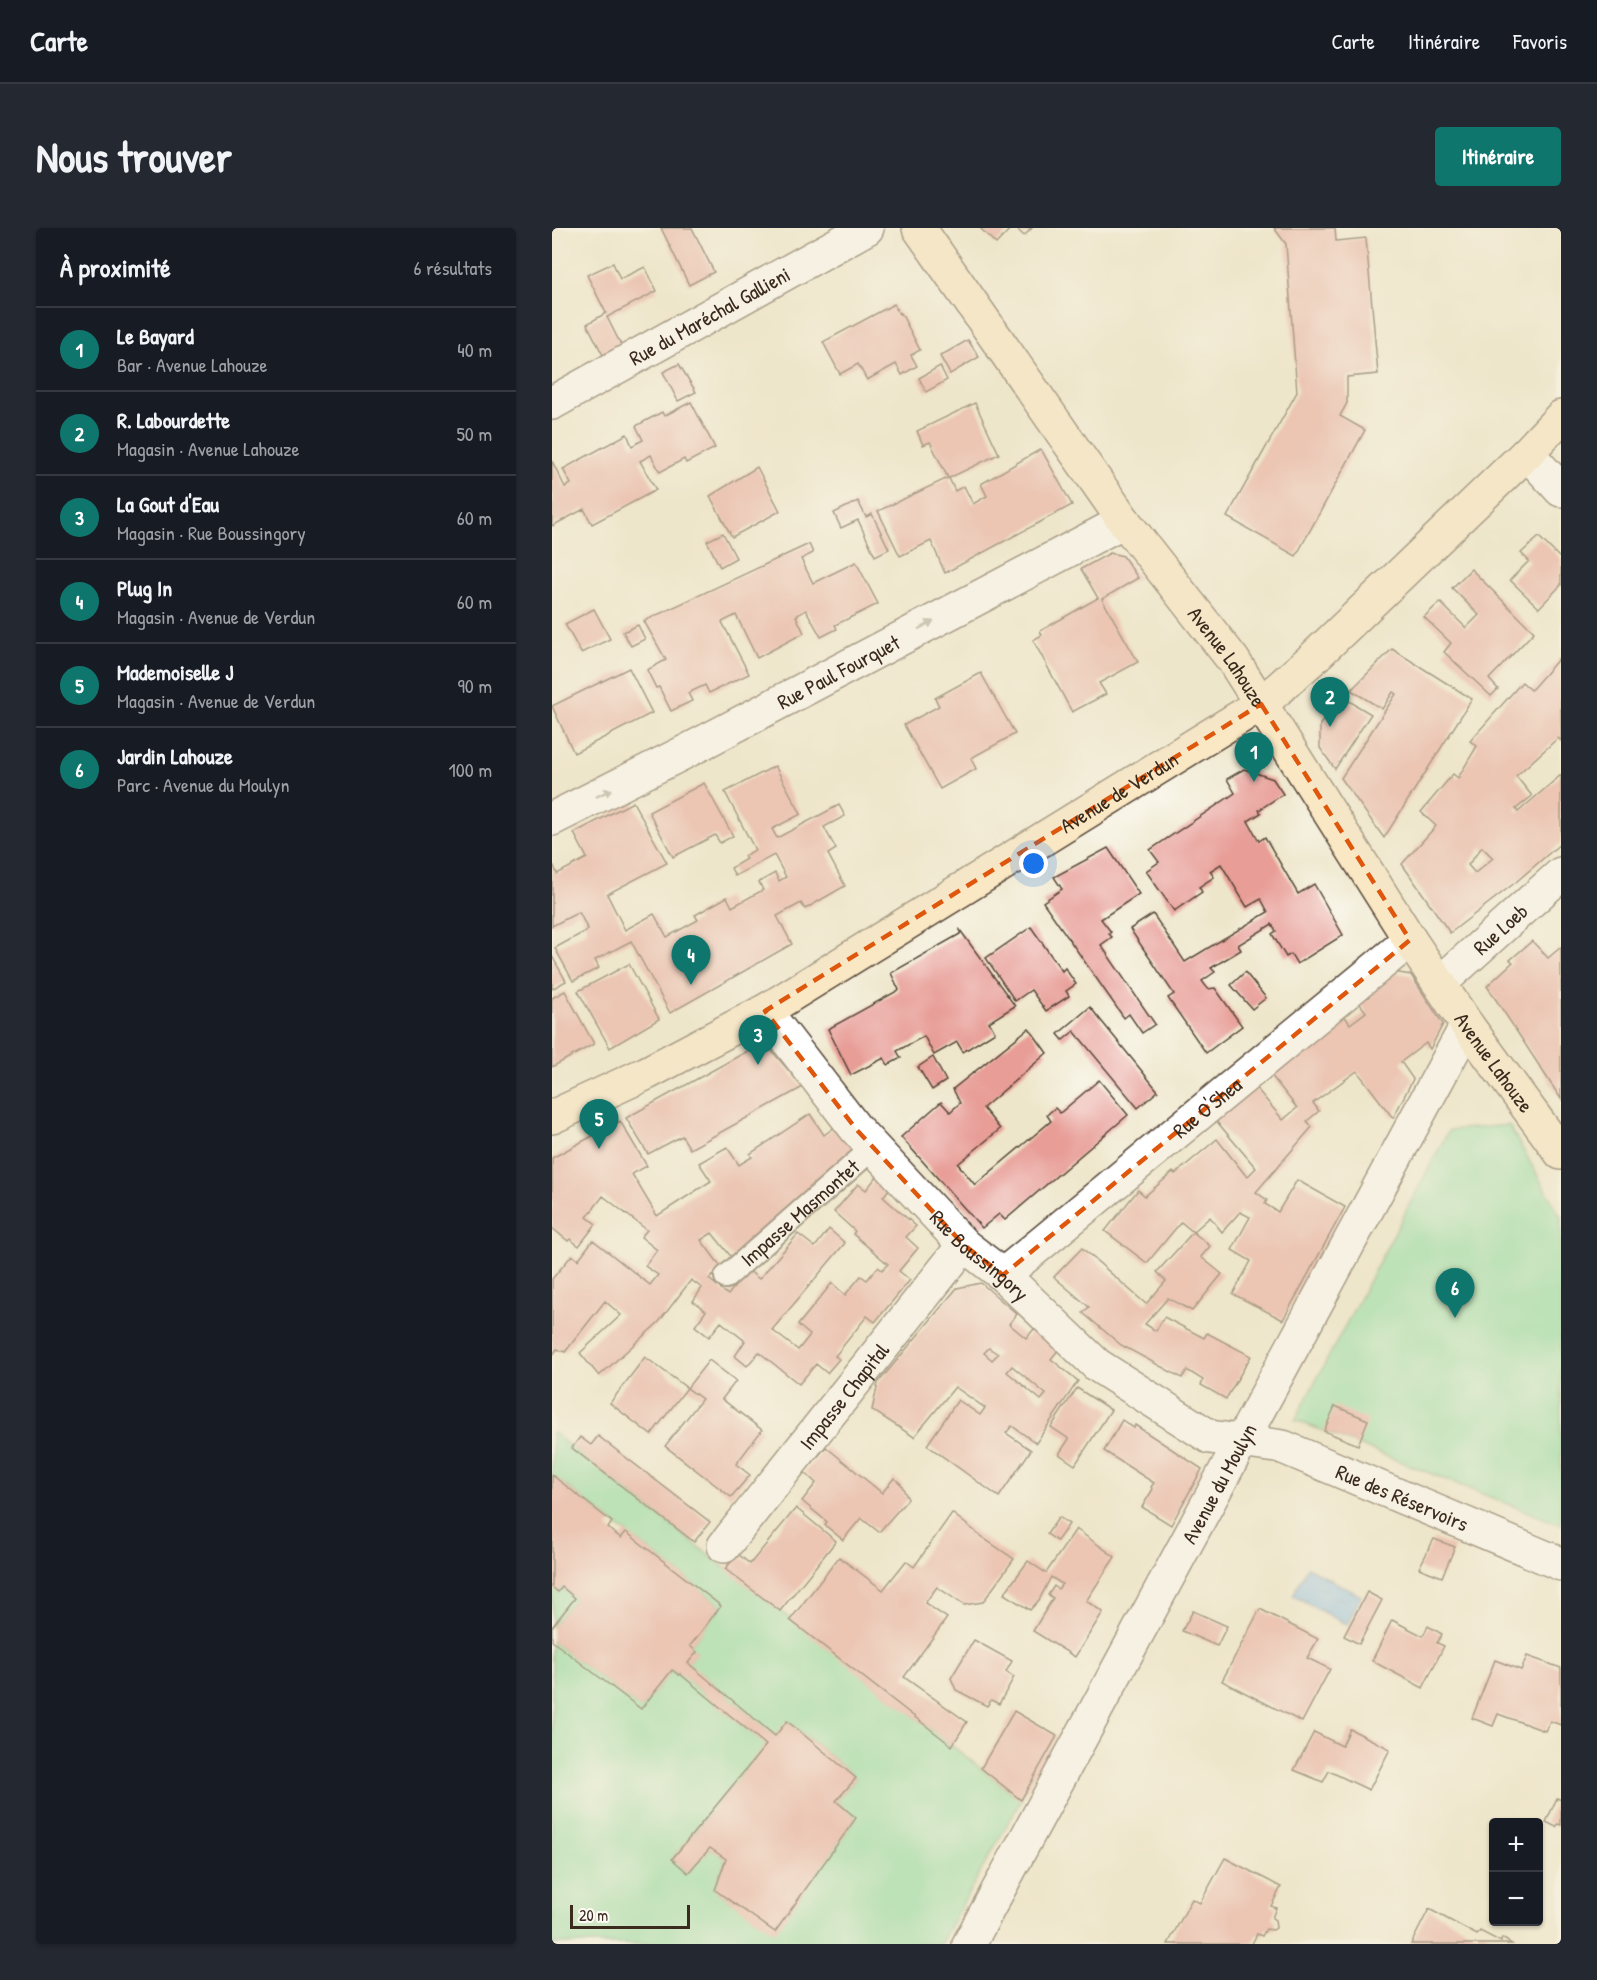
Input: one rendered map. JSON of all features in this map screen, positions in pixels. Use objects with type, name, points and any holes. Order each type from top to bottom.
[{"type":"main road","name":"Avenue Lahouze","points":[[919,228],[1124,521],[1233,660],[1410,940],[1467,1025],[1561,1153]]},
{"type":"main road","name":"Avenue de Verdun","points":[[552,1117],[647,1073],[765,1011],[1261,704],[1311,660],[1527,453],[1561,417]]},
{"type":"street","name":"Rue du Maréchal Gallieni","points":[[552,403],[867,228]]},
{"type":"street","points":[[1527,453],[1561,490]]},
{"type":"street","name":"Rue Paul Fourquet","points":[[552,819],[687,751],[1124,521]]},
{"type":"street","name":"Rue Loeb","points":[[1440,983],[1561,874]]},
{"type":"street","name":"Rue O'Shea","points":[[1003,1275],[1410,940]]},
{"type":"street","name":"Rue Boussingory","points":[[765,1011],[856,1130],[964,1245],[1003,1275],[1097,1365],[1210,1437],[1241,1441]]},
{"type":"street","name":"Avenue du Moulyn","points":[[969,1944],[1467,1025]]},
{"type":"street","name":"Impasse Chapital","points":[[723,1546],[964,1245]]},
{"type":"street","name":"Rue des Réservoirs","points":[[1241,1441],[1283,1447],[1561,1564]]},
{"type":"lane","name":"Impasse Masmontet","points":[[726,1277],[873,1148]]},
{"type":"highlighted area","points":[[1261,704],[1410,940],[1003,1275],[964,1245],[856,1129],[765,1011]]},
{"type":"green space","points":[[1509,1125],[1561,1217],[1561,1525],[1295,1420],[1449,1130]]},
{"type":"green space","points":[[552,1432],[1021,1800],[940,1944],[552,1944],[552,1641],[641,1709],[672,1670],[680,1674],[766,1745],[672,1859],[688,1873],[710,1848],[726,1859],[715,1890],[775,1931],[856,1818],[836,1801],[856,1778],[788,1721],[775,1736],[688,1663],[697,1652],[690,1646],[721,1606],[552,1475]]},
{"type":"green space","points":[[552,1587],[558,1592],[562,1587],[575,1598],[552,1627]]},
{"type":"water","points":[[1307,1567],[1361,1596],[1347,1625],[1293,1596]]},
{"type":"building","points":[[661,228],[692,228],[714,272],[689,285]]},
{"type":"building","points":[[980,228],[1011,228],[996,244]]},
{"type":"building","points":[[1016,228],[1032,228],[1024,236]]},
{"type":"building","points":[[1274,228],[1335,228],[1336,241],[1366,238],[1378,374],[1347,377],[1347,403],[1340,416],[1365,430],[1296,556],[1227,517],[1297,392],[1286,244]]},
{"type":"building","points":[[613,263],[620,279],[645,267],[657,291],[607,317],[623,349],[605,359],[587,324],[606,313],[587,275]]},
{"type":"building","points":[[894,304],[920,350],[911,355],[917,366],[902,375],[896,364],[867,380],[858,364],[840,374],[823,342]]},
{"type":"building","points":[[968,340],[979,357],[950,374],[940,356]]},
{"type":"building","points":[[679,364],[696,392],[678,401],[663,372]]},
{"type":"building","points":[[940,366],[947,380],[926,392],[919,378]]},
{"type":"building","points":[[691,402],[715,448],[686,463],[684,459],[660,472],[651,455],[640,461],[656,490],[592,524],[584,509],[552,526],[552,461],[565,487],[571,484],[563,469],[627,434],[632,446],[643,440],[636,426],[662,412],[664,416]]},
{"type":"building","points":[[975,403],[999,454],[949,478],[955,491],[964,486],[973,504],[987,496],[981,484],[1041,449],[1072,505],[945,573],[931,541],[900,556],[878,511],[948,478],[930,442],[923,445],[917,431]]},
{"type":"building","points":[[757,467],[780,511],[732,537],[710,496]]},
{"type":"building","points":[[858,501],[866,517],[872,514],[889,549],[875,556],[858,520],[841,528],[834,513]]},
{"type":"building","points":[[723,533],[736,558],[720,567],[707,541]]},
{"type":"building","points":[[1539,537],[1561,559],[1561,585],[1539,608],[1510,580],[1529,561],[1521,553]]},
{"type":"building","points":[[809,544],[813,553],[801,559],[813,583],[856,562],[878,604],[835,625],[837,629],[821,637],[806,610],[796,616],[804,633],[757,658],[736,615],[722,622],[749,674],[709,693],[705,685],[688,693],[692,701],[671,711],[647,670],[666,660],[644,621]]},
{"type":"building","points":[[1110,553],[1123,556],[1138,578],[1102,599],[1138,662],[1099,683],[1106,694],[1072,712],[1033,640],[1042,635],[1040,631],[1098,598],[1081,569]]},
{"type":"building","points":[[1471,569],[1534,632],[1489,679],[1498,689],[1491,696],[1444,652],[1451,643],[1424,617],[1440,602],[1466,628],[1479,615],[1452,588]]},
{"type":"building","points":[[594,609],[610,639],[581,653],[565,624]]},
{"type":"building","points":[[638,625],[645,639],[631,646],[623,632]]},
{"type":"building","points":[[1392,649],[1472,699],[1384,838],[1341,778],[1396,694],[1393,692],[1382,709],[1351,690]]},
{"type":"building","points":[[1561,656],[1561,741],[1558,738],[1516,776],[1532,796],[1516,809],[1518,812],[1561,775],[1561,843],[1516,882],[1450,933],[1402,864],[1436,826],[1421,812],[1453,774],[1458,778],[1477,746],[1470,741],[1522,682],[1531,690]],"holes":[[[1482,847],[1493,858],[1475,873],[1468,865]]]},
{"type":"building","points":[[629,668],[652,713],[574,753],[552,706]]},
{"type":"building","points":[[981,673],[1015,734],[971,758],[976,769],[940,789],[904,725],[939,706],[935,698]]},
{"type":"building","points":[[1344,698],[1371,714],[1335,769],[1320,748],[1320,724]]},
{"type":"building","points":[[775,766],[801,814],[772,829],[777,838],[839,805],[845,816],[824,827],[836,849],[828,854],[845,886],[805,909],[801,903],[777,916],[792,944],[670,1013],[631,941],[595,960],[599,968],[573,981],[555,948],[588,930],[579,912],[552,926],[552,867],[554,866],[557,874],[587,858],[574,833],[633,802],[667,863],[607,894],[625,930],[654,914],[667,937],[698,920],[695,915],[727,897],[732,907],[763,890],[759,882],[775,873],[779,881],[786,877],[774,855],[735,876],[731,868],[755,850],[725,792]]},
{"type":"building","points":[[1244,769],[1273,779],[1283,794],[1259,810],[1261,813],[1248,821],[1259,841],[1265,837],[1298,894],[1314,884],[1343,935],[1297,964],[1291,954],[1286,957],[1272,934],[1276,931],[1272,924],[1238,945],[1241,950],[1211,968],[1215,972],[1202,981],[1208,989],[1215,988],[1242,1026],[1206,1053],[1168,998],[1174,994],[1130,929],[1153,914],[1185,962],[1268,912],[1261,899],[1247,907],[1221,864],[1210,871],[1214,877],[1199,887],[1202,892],[1174,911],[1146,871],[1159,862],[1150,850],[1235,793],[1227,779]]},
{"type":"building","points":[[704,783],[733,836],[720,843],[715,835],[673,857],[649,812]]},
{"type":"building","points":[[1108,848],[1139,894],[1101,919],[1112,937],[1101,945],[1155,1024],[1142,1033],[1129,1014],[1124,1018],[1043,902],[1062,889],[1054,877]]},
{"type":"building","points":[[1031,927],[1062,971],[1065,968],[1076,984],[1066,991],[1069,996],[1046,1011],[1031,990],[1015,1001],[986,958]]},
{"type":"building","points":[[960,930],[1015,1006],[989,1022],[995,1032],[963,1052],[957,1042],[934,1055],[924,1036],[897,1051],[901,1058],[888,1065],[884,1058],[851,1075],[828,1029],[899,990],[891,973],[960,934]]},
{"type":"building","points":[[1532,941],[1548,958],[1561,947],[1561,1099],[1487,986],[1513,962],[1510,960]]},
{"type":"building","points":[[552,956],[566,981],[552,989]]},
{"type":"building","points":[[629,964],[659,1019],[610,1048],[578,991]]},
{"type":"building","points":[[1245,972],[1266,998],[1252,1009],[1231,985]]},
{"type":"building","points":[[1393,972],[1411,975],[1443,1024],[1430,1049],[1426,1043],[1401,1062],[1413,1079],[1393,1118],[1357,1071],[1313,1103],[1319,1111],[1307,1121],[1312,1127],[1256,1192],[1267,1200],[1265,1204],[1278,1212],[1297,1180],[1345,1207],[1283,1320],[1233,1294],[1251,1261],[1232,1250],[1250,1217],[1240,1212],[1222,1232],[1210,1217],[1193,1232],[1181,1222],[1147,1263],[1105,1231],[1138,1190],[1145,1196],[1217,1139],[1247,1177],[1256,1168],[1213,1117],[1252,1083],[1283,1120],[1297,1108],[1267,1070],[1344,1015],[1350,1024],[1366,1012],[1357,1000]]},
{"type":"building","points":[[565,991],[594,1044],[552,1067],[552,998]]},
{"type":"building","points":[[1090,1007],[1158,1091],[1138,1108],[1074,1031],[1063,1040],[1058,1034]]},
{"type":"building","points":[[1029,1028],[1047,1053],[983,1108],[1000,1129],[958,1164],[975,1185],[1051,1121],[1047,1115],[1050,1112],[1055,1108],[1060,1113],[1099,1080],[1128,1115],[1005,1220],[999,1214],[982,1228],[901,1137],[941,1102],[950,1112],[960,1103],[953,1089]]},
{"type":"building","points":[[764,1042],[803,1087],[690,1149],[682,1136],[648,1154],[626,1118]]},
{"type":"building","points":[[933,1057],[946,1081],[932,1090],[918,1067]]},
{"type":"building","points":[[810,1114],[824,1135],[835,1127],[858,1152],[733,1259],[712,1233],[701,1240],[722,1268],[709,1279],[728,1295],[748,1270],[759,1279],[798,1234],[815,1247],[829,1229],[845,1243],[772,1330],[798,1350],[810,1335],[798,1325],[832,1283],[845,1295],[861,1276],[867,1280],[878,1267],[882,1270],[888,1264],[853,1234],[855,1231],[834,1212],[858,1184],[866,1190],[878,1175],[890,1188],[883,1197],[916,1226],[906,1237],[918,1248],[899,1271],[910,1280],[875,1322],[867,1316],[835,1356],[839,1359],[827,1373],[816,1364],[799,1384],[759,1352],[747,1366],[735,1356],[745,1341],[721,1322],[709,1337],[695,1326],[706,1311],[693,1301],[702,1288],[691,1280],[659,1322],[599,1376],[580,1353],[621,1315],[605,1301],[565,1352],[557,1349],[552,1356],[552,1279],[572,1255],[578,1260],[593,1240],[650,1285],[658,1275],[645,1266],[657,1250],[641,1237],[647,1230],[603,1196],[587,1217],[596,1224],[579,1246],[570,1239],[568,1241],[552,1228],[552,1158],[620,1121],[647,1166],[632,1174],[657,1216],[711,1181],[699,1163],[727,1147],[739,1165],[752,1157],[750,1154]]},
{"type":"building","points":[[1193,1232],[1210,1246],[1201,1257],[1222,1274],[1192,1311],[1168,1298],[1145,1324],[1156,1331],[1164,1317],[1204,1338],[1207,1333],[1251,1356],[1226,1399],[1201,1385],[1203,1380],[1187,1370],[1182,1378],[1121,1345],[1083,1313],[1089,1307],[1054,1277],[1082,1248],[1146,1304],[1166,1281],[1157,1272]]},
{"type":"building","points":[[981,1283],[1017,1314],[1009,1324],[1026,1338],[1035,1328],[1059,1349],[1051,1359],[1078,1381],[1036,1443],[1012,1426],[1006,1433],[1031,1450],[999,1497],[927,1445],[958,1400],[980,1415],[985,1408],[955,1387],[914,1437],[872,1410],[878,1383],[957,1288]],"holes":[[[989,1348],[998,1354],[992,1360],[984,1353]],[[1012,1366],[1046,1394],[1041,1400],[1007,1372]]]},
{"type":"building","points":[[645,1357],[687,1388],[651,1435],[610,1403]]},
{"type":"building","points":[[709,1360],[736,1381],[722,1399],[762,1430],[736,1464],[750,1475],[731,1497],[665,1446],[702,1399],[687,1388]]},
{"type":"building","points":[[1077,1388],[1111,1410],[1075,1465],[1059,1454],[1069,1439],[1051,1427]]},
{"type":"building","points":[[1335,1406],[1368,1420],[1358,1445],[1324,1431]]},
{"type":"building","points":[[1122,1420],[1134,1428],[1135,1425],[1202,1469],[1171,1525],[1142,1507],[1154,1483],[1104,1451]]},
{"type":"building","points":[[598,1436],[710,1522],[694,1542],[572,1448],[580,1437],[591,1445]]},
{"type":"building","points":[[826,1447],[882,1493],[894,1478],[901,1484],[908,1499],[879,1532],[861,1518],[843,1540],[825,1525],[827,1522],[802,1501],[816,1483],[804,1472]]},
{"type":"building","points":[[552,1475],[612,1522],[608,1528],[621,1538],[626,1532],[721,1606],[690,1646],[697,1652],[688,1663],[775,1736],[787,1721],[856,1778],[836,1801],[856,1818],[775,1932],[715,1890],[726,1859],[710,1848],[688,1873],[672,1859],[766,1745],[680,1674],[672,1670],[641,1709],[552,1641],[552,1627],[575,1598],[562,1587],[558,1592],[552,1587]]},
{"type":"building","points":[[796,1508],[836,1541],[780,1611],[725,1569],[738,1554],[750,1564]]},
{"type":"building","points":[[952,1513],[1014,1559],[983,1602],[964,1605],[937,1587],[925,1603],[947,1618],[904,1677],[967,1722],[952,1746],[790,1620],[839,1557],[883,1590],[906,1561],[914,1567]]},
{"type":"building","points":[[1059,1517],[1069,1524],[1057,1541],[1047,1534]]},
{"type":"building","points":[[1076,1529],[1115,1557],[1086,1601],[1103,1612],[1075,1657],[1033,1631],[1053,1598],[1048,1595],[1054,1586],[1058,1589],[1062,1584],[1051,1577],[1039,1600],[1030,1610],[1004,1594],[1028,1561],[1046,1573]]},
{"type":"building","points":[[1434,1539],[1455,1547],[1442,1577],[1419,1568]]},
{"type":"building","points":[[1367,1592],[1382,1600],[1359,1644],[1344,1636]]},
{"type":"building","points":[[1260,1609],[1318,1639],[1307,1658],[1330,1669],[1302,1722],[1222,1681]]},
{"type":"building","points":[[1193,1611],[1227,1626],[1217,1646],[1182,1631]]},
{"type":"building","points":[[1392,1620],[1423,1636],[1428,1626],[1442,1634],[1437,1643],[1444,1646],[1423,1688],[1372,1661]]},
{"type":"building","points":[[974,1640],[1012,1661],[1006,1672],[1014,1677],[999,1704],[991,1700],[987,1706],[956,1690],[951,1678]]},
{"type":"building","points":[[1527,1656],[1561,1668],[1561,1725],[1550,1721],[1545,1731],[1498,1714],[1493,1726],[1472,1718],[1495,1660],[1521,1670]]},
{"type":"building","points":[[1014,1711],[1057,1736],[1021,1800],[981,1768]]},
{"type":"building","points":[[1350,1729],[1390,1749],[1369,1790],[1329,1771],[1323,1782],[1294,1770],[1314,1732],[1342,1746]]},
{"type":"building","points":[[1557,1798],[1561,1800],[1561,1825],[1558,1824],[1556,1827],[1546,1822]]},
{"type":"building","points":[[1225,1858],[1281,1887],[1271,1906],[1276,1908],[1272,1918],[1275,1920],[1276,1928],[1266,1929],[1262,1936],[1257,1934],[1252,1944],[1168,1944],[1192,1899],[1200,1903]]},
{"type":"building","points":[[1429,1909],[1477,1935],[1480,1931],[1501,1942],[1502,1938],[1512,1944],[1411,1944]]},
{"type":"place","name":"R. Labourdette","points":[[1330,727]]},
{"type":"place","name":"Le Bayard","points":[[1254,782]]},
{"type":"place","name":"Plug In","points":[[691,985]]},
{"type":"place","name":"La Gout d'Eau","points":[[758,1065]]},
{"type":"place","name":"Mademoiselle J","points":[[599,1149]]},
{"type":"place","name":"Jardin Lahouze","points":[[1455,1318]]}]
